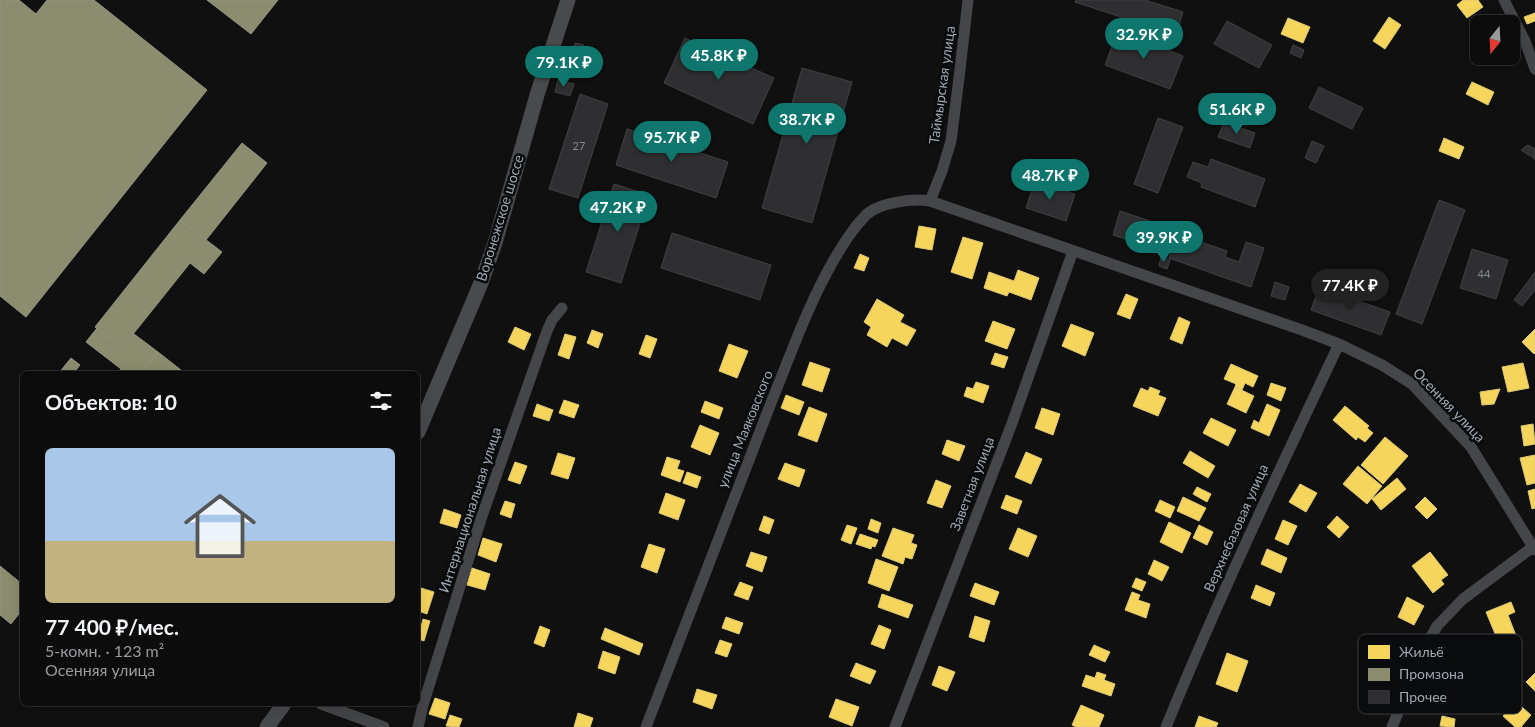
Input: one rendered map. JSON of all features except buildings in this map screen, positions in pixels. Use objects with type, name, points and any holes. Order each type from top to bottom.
[{"type":"main road","name":"Воронежское шоссе","points":[[420,427],[481,282],[495,243],[537,95],[568,0]]},
{"type":"main road","points":[[267,727],[283,706]]},
{"type":"street","name":"Таймырская улица","points":[[930,201],[942,171],[950,141],[968,0]]},
{"type":"street","points":[[1504,0],[1525,41],[1535,69]]},
{"type":"street","name":"улица Маяковского","points":[[646,727],[721,531],[807,314],[824,276],[847,238],[867,214],[888,204],[911,199],[930,201]]},
{"type":"street","name":"Осенняя улица","points":[[930,201],[1293,326],[1338,344],[1382,365],[1412,384],[1470,446],[1534,549]]},
{"type":"street","name":"Заветная улица","points":[[895,727],[1011,426],[1073,251]]},
{"type":"street","name":"Интернациональная улица","points":[[418,727],[423,705],[481,519],[547,331],[552,320],[562,308]]},
{"type":"street","name":"Верхнебазовая улица","points":[[1166,727],[1260,509],[1338,344]]},
{"type":"street","points":[[1433,634],[1437,626],[1463,599],[1534,549]]},
{"type":"street","points":[[326,706],[384,727]]},
{"type":"street","points":[[1392,727],[1397,714]]}]
